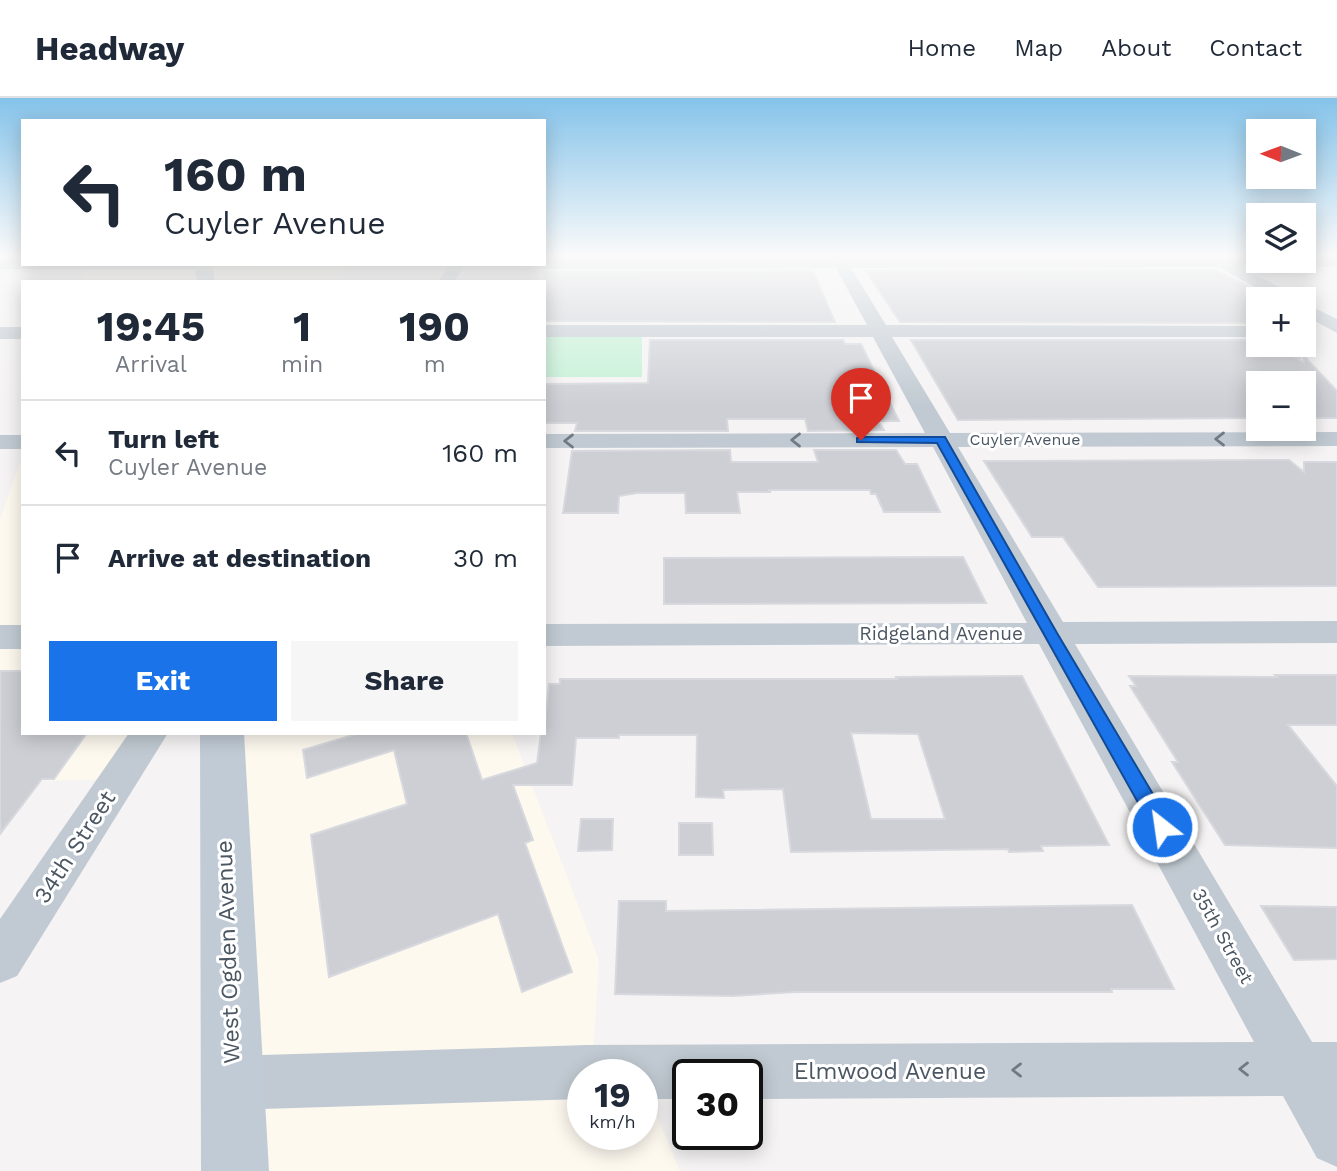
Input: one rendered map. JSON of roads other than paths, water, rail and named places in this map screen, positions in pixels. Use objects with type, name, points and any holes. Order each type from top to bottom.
[{"type":"main road","name":"West Ogden Avenue","points":[[222,735],[235,1171]]},
{"type":"street","name":"35th Street","points":[[866,306],[1049,633],[1148,803],[1317,1069],[1337,1138]]},
{"type":"street","points":[[1316,316],[1337,329]]},
{"type":"street","points":[[1316,330],[1337,329]]},
{"type":"street","points":[[546,331],[1246,331]]},
{"type":"street","points":[[0,333],[21,333]]},
{"type":"street","name":"Cuyler Avenue","points":[[546,441],[1337,439]]},
{"type":"street","points":[[0,442],[21,442]]},
{"type":"street","name":"Ridgeland Avenue","points":[[546,635],[1337,632]]},
{"type":"street","points":[[0,637],[21,637]]},
{"type":"street","name":"34th Street","points":[[0,960],[148,735]]},
{"type":"street","name":"Elmwood Avenue","points":[[232,1083],[587,1072],[1317,1069]]}]
